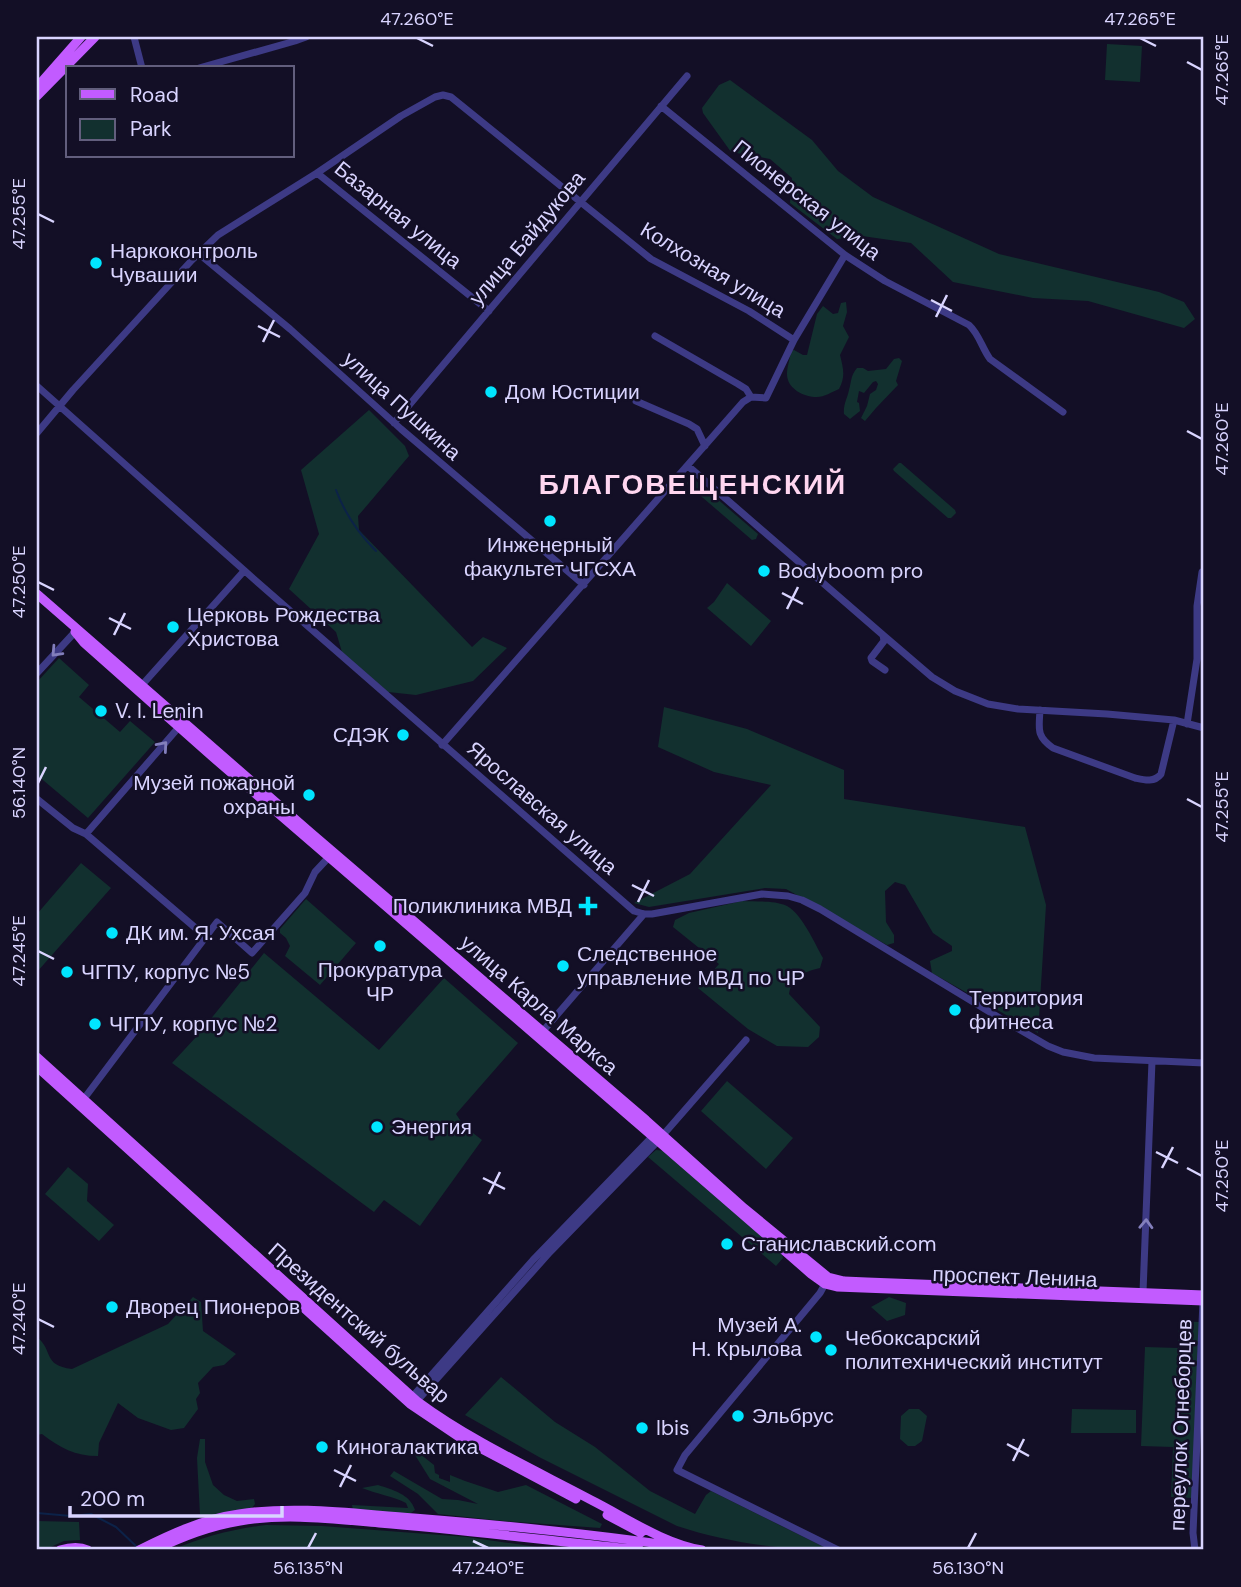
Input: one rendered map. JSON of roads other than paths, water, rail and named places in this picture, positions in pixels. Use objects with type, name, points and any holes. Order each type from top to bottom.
[{"type":"main road","points":[[38,92],[81,37]]},
{"type":"main road","points":[[38,92],[95,37]]},
{"type":"main road","name":"улица Карла Маркса","points":[[37,594],[331,854]]},
{"type":"main road","name":"улица Карла Маркса","points":[[76,630],[84,643],[179,727],[540,1034],[811,1274],[826,1280]]},
{"type":"main road","name":"Президентский бульвар","points":[[37,1058],[107,1126],[413,1401],[613,1515],[681,1549],[702,1550]]},
{"type":"main road","name":"Президентский бульвар","points":[[37,1067],[81,1102]]},
{"type":"main road","name":"проспект Ленина","points":[[826,1280],[837,1287],[1204,1298]]},
{"type":"main road","points":[[154,1550],[191,1526],[225,1516],[288,1509],[518,1527],[639,1550]]},
{"type":"main road","points":[[613,1515],[622,1523],[664,1544],[681,1549]]},
{"type":"main road","points":[[605,1542],[615,1527],[613,1515]]},
{"type":"main road","points":[[617,1539],[623,1531],[622,1523]]},
{"type":"main road","points":[[605,1542],[617,1539],[664,1544]]},
{"type":"main road","points":[[139,1550],[168,1540]]},
{"type":"main road","points":[[60,1550],[77,1547],[88,1550]]},
{"type":"street","points":[[134,37],[141,66]]},
{"type":"street","points":[[206,66],[306,37]]},
{"type":"street","name":"улица Байдукова","points":[[394,423],[687,76]]},
{"type":"street","name":"Колхозная улица","points":[[317,173],[401,116],[435,97],[451,97],[651,259],[749,311],[794,340]]},
{"type":"street","name":"Пионерская улица","points":[[662,106],[845,255],[885,281],[969,325],[975,330],[990,359],[1063,412]]},
{"type":"street","points":[[37,433],[198,253],[218,235],[317,173]]},
{"type":"street","name":"Базарная улица","points":[[317,173],[489,311]]},
{"type":"street","name":"улица Пушкина","points":[[198,253],[290,329],[394,423],[584,585]]},
{"type":"street","name":"Колхозная улица","points":[[751,397],[766,398],[794,340],[845,255]]},
{"type":"street","points":[[442,745],[743,402],[751,397],[746,389],[655,335]]},
{"type":"street","name":"Ярославская улица","points":[[37,386],[626,906],[644,914]]},
{"type":"street","points":[[636,401],[697,429],[705,446]]},
{"type":"street","points":[[688,466],[883,635],[926,671],[956,691],[993,705],[1018,709],[1174,720],[1204,729]]},
{"type":"street","points":[[142,685],[244,571]]},
{"type":"street","points":[[1187,724],[1197,659],[1197,606],[1204,571]]},
{"type":"street","points":[[37,673],[76,630]]},
{"type":"street","points":[[883,635],[884,641],[871,658],[885,670]]},
{"type":"street","points":[[1040,710],[1040,735],[1044,742],[1053,748],[1135,778],[1148,780],[1158,778],[1161,774],[1174,720]]},
{"type":"street","points":[[86,835],[179,727]]},
{"type":"street","points":[[37,799],[72,828],[86,835],[206,937]]},
{"type":"street","points":[[81,1102],[217,922],[252,953],[305,893],[315,872],[331,854]]},
{"type":"street","points":[[540,1034],[644,914],[762,894],[788,896],[820,909],[1048,1046],[1077,1056],[1204,1063]]},
{"type":"street","points":[[413,1401],[746,1040]]},
{"type":"street","points":[[1140,1295],[1152,1061]]},
{"type":"street","points":[[826,1280],[820,1293],[685,1455],[677,1470],[838,1550]]},
{"type":"street","name":"переулок Огнеборцев","points":[[1195,1550],[1193,1536],[1204,1298]]},
{"type":"waterway","points":[[336,490],[353,523],[376,551]]},
{"type":"waterway","points":[[37,1513],[71,1516],[91,1514],[116,1527],[137,1547]]},
{"type":"place","name":"Наркоконтроль Чувашии","points":[[96,263]]},
{"type":"place","name":"Дом Юстиции","points":[[491,392]]},
{"type":"place","name":"Инженерный факультет ЧГСХА","points":[[550,521]]},
{"type":"place","name":"Bodyboom pro","points":[[764,571]]},
{"type":"place","name":"Церковь Рождества Христова","points":[[173,627]]},
{"type":"place","name":"V. I. Lenin","points":[[101,711]]},
{"type":"place","name":"СДЭК","points":[[403,735]]},
{"type":"place","name":"Музей пожарной охраны","points":[[309,795]]},
{"type":"place","name":"Поликлиника МВД","points":[[588,906]]},
{"type":"place","name":"ДК им. Я. Ухсая","points":[[112,933]]},
{"type":"place","name":"Прокуратура ЧР","points":[[380,946]]},
{"type":"place","name":"Следственное управление МВД по ЧР","points":[[563,966]]},
{"type":"place","name":"ЧГПУ, корпус №5","points":[[67,972]]},
{"type":"place","name":"Территория фитнеса","points":[[955,1010]]},
{"type":"place","name":"ЧГПУ, корпус №2","points":[[95,1024]]},
{"type":"place","name":"Энергия","points":[[377,1127]]},
{"type":"place","name":"Станиславский.com","points":[[727,1244]]},
{"type":"place","name":"Дворец Пионеров","points":[[112,1307]]},
{"type":"place","name":"Музей А. Н. Крылова","points":[[816,1337]]},
{"type":"place","name":"Чебоксарский политехнический институт","points":[[831,1350]]},
{"type":"place","name":"Эльбрус","points":[[738,1416]]},
{"type":"place","name":"Ibis","points":[[642,1428]]},
{"type":"place","name":"Киногалактика","points":[[322,1447]]},
{"type":"district","name":"БЛАГОВЕЩЕНСКИЙ","points":[[693,484]]}]
